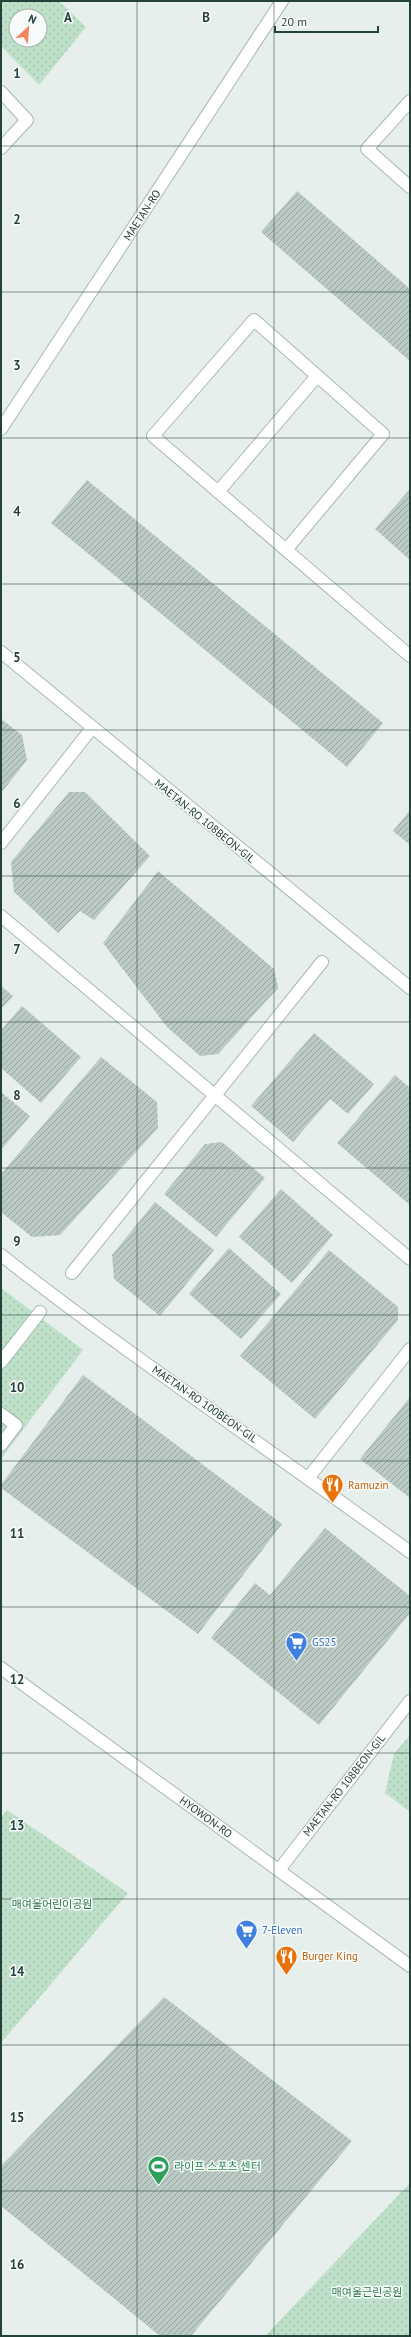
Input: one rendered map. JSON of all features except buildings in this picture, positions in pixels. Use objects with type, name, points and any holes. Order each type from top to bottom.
[{"type":"street","name":"MAETAN-RO","points":[[1,429],[282,1]]},
{"type":"street","points":[[1,92],[27,120],[1,148]]},
{"type":"street","points":[[410,101],[367,149],[410,187]]},
{"type":"street","points":[[286,550],[383,434],[254,320],[153,436],[218,492],[410,656]]},
{"type":"street","points":[[218,492],[317,376]]},
{"type":"street","name":"MAETAN-RO 108BEON-GIL","points":[[1,652],[410,988]]},
{"type":"street","points":[[1,843],[92,728]]},
{"type":"street","points":[[1,916],[410,1259]]},
{"type":"street","points":[[72,1273],[322,962]]},
{"type":"street","name":"MAETAN-RO 100BEON-GIL","points":[[1,1255],[63,1303],[309,1477],[410,1552]]},
{"type":"street","points":[[1,1362],[40,1312]]},
{"type":"street","points":[[309,1477],[410,1349]]},
{"type":"street","points":[[1,1414],[16,1425],[1,1445]]},
{"type":"street","name":"HYOWON-RO","points":[[1,1668],[410,1966]]},
{"type":"street","name":"MAETAN-RO 108BEON-GIL","points":[[278,1870],[410,1701]]},
{"type":"green space","points":[[1,1],[59,1],[86,27],[39,85],[1,46]]},
{"type":"green space","points":[[1,1288],[83,1350],[1,1459]]},
{"type":"green space","points":[[410,1735],[410,1812],[385,1793],[394,1754]]},
{"type":"green space","name":"매여울어린이공원","points":[[7,1810],[128,1893],[1,2043],[1,1817]]},
{"type":"green space","name":"매여울근린공원","points":[[410,2183],[410,2336],[265,2336]]},
{"type":"place","name":"Ramuzin","points":[[332,1504]]},
{"type":"place","name":"GS25","points":[[296,1662]]},
{"type":"place","name":"7-Eleven","points":[[246,1950]]},
{"type":"place","name":"Burger King","points":[[287,1976]]},
{"type":"place","name":"라이프 스포츠 센터","points":[[158,2186]]}]
